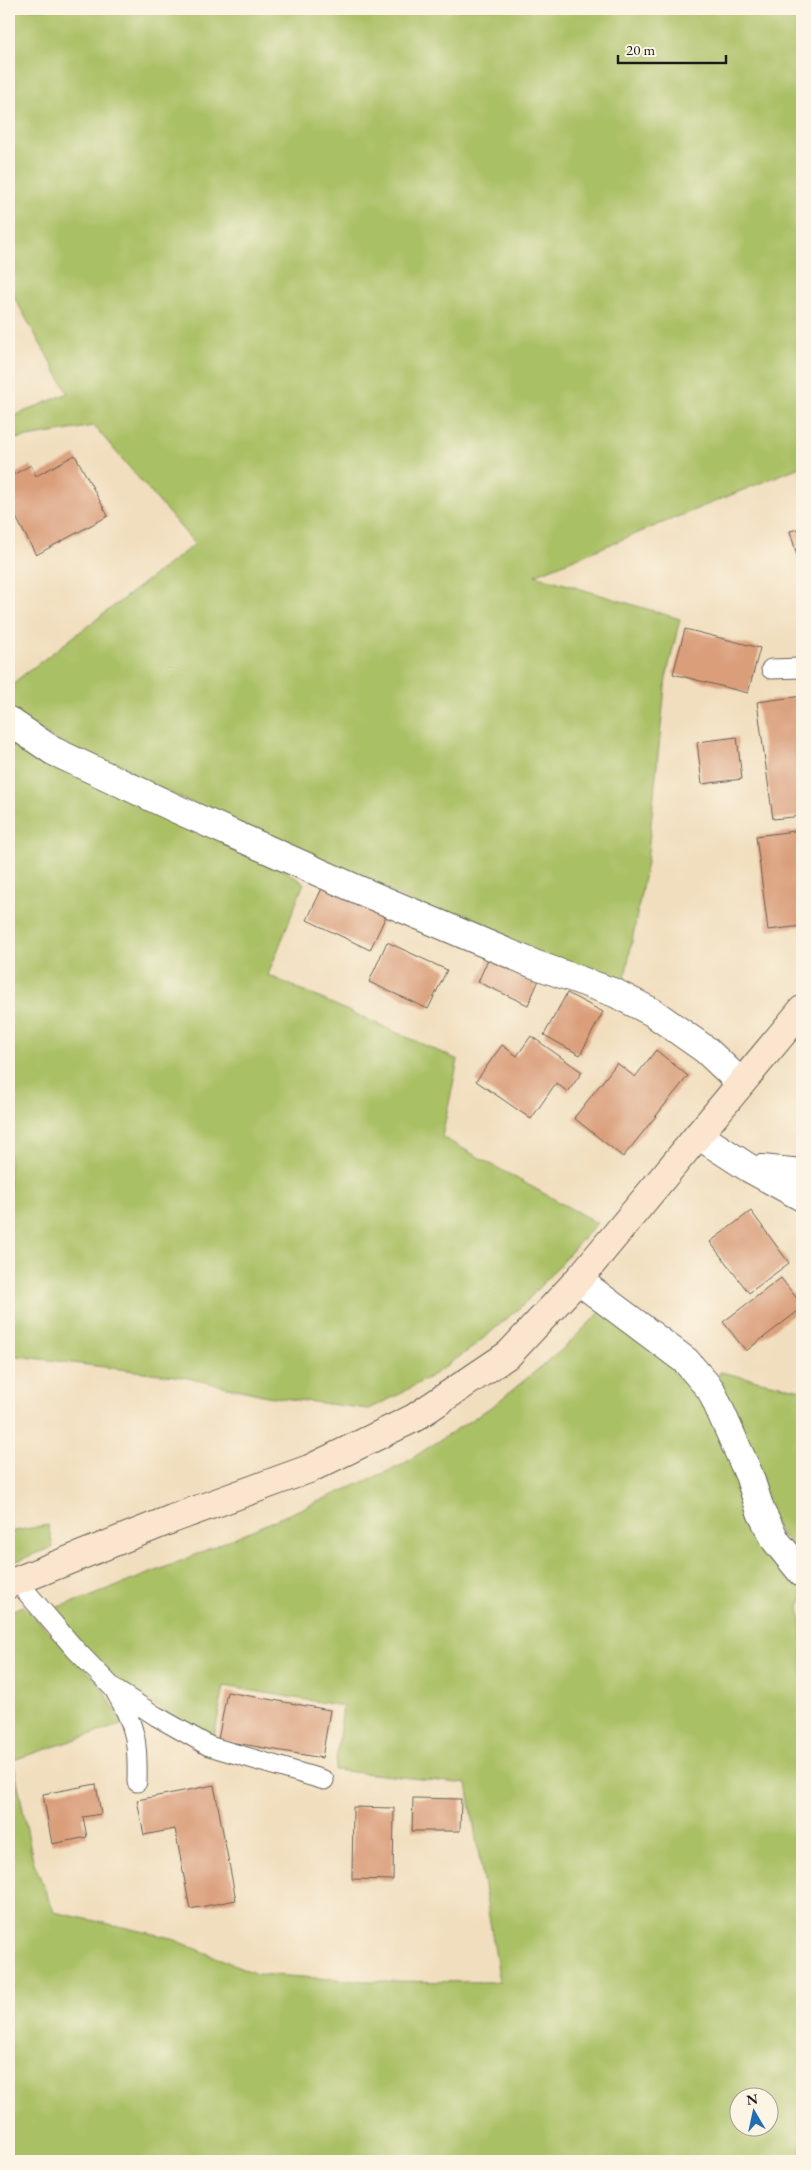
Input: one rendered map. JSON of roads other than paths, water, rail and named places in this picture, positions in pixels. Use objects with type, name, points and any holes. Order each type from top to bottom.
[{"type":"main road","points":[[13,1582],[172,1519],[309,1469],[414,1418],[509,1354],[578,1280],[802,1010]]},
{"type":"street","points":[[9,721],[53,750],[181,811],[352,887],[534,964],[615,993],[652,1012],[706,1050],[741,1083]]},
{"type":"street","points":[[698,1135],[749,1168],[802,1197]]},
{"type":"street","points":[[749,1168],[802,1173]]},
{"type":"street","points":[[578,1280],[686,1361],[711,1390],[743,1459],[761,1512],[776,1541],[802,1573]]},
{"type":"lane","points":[[771,669],[802,668]]},
{"type":"lane","points":[[13,1582],[114,1690],[130,1717],[138,1749],[137,1782]]},
{"type":"lane","points":[[114,1690],[209,1746],[324,1780]]}]
